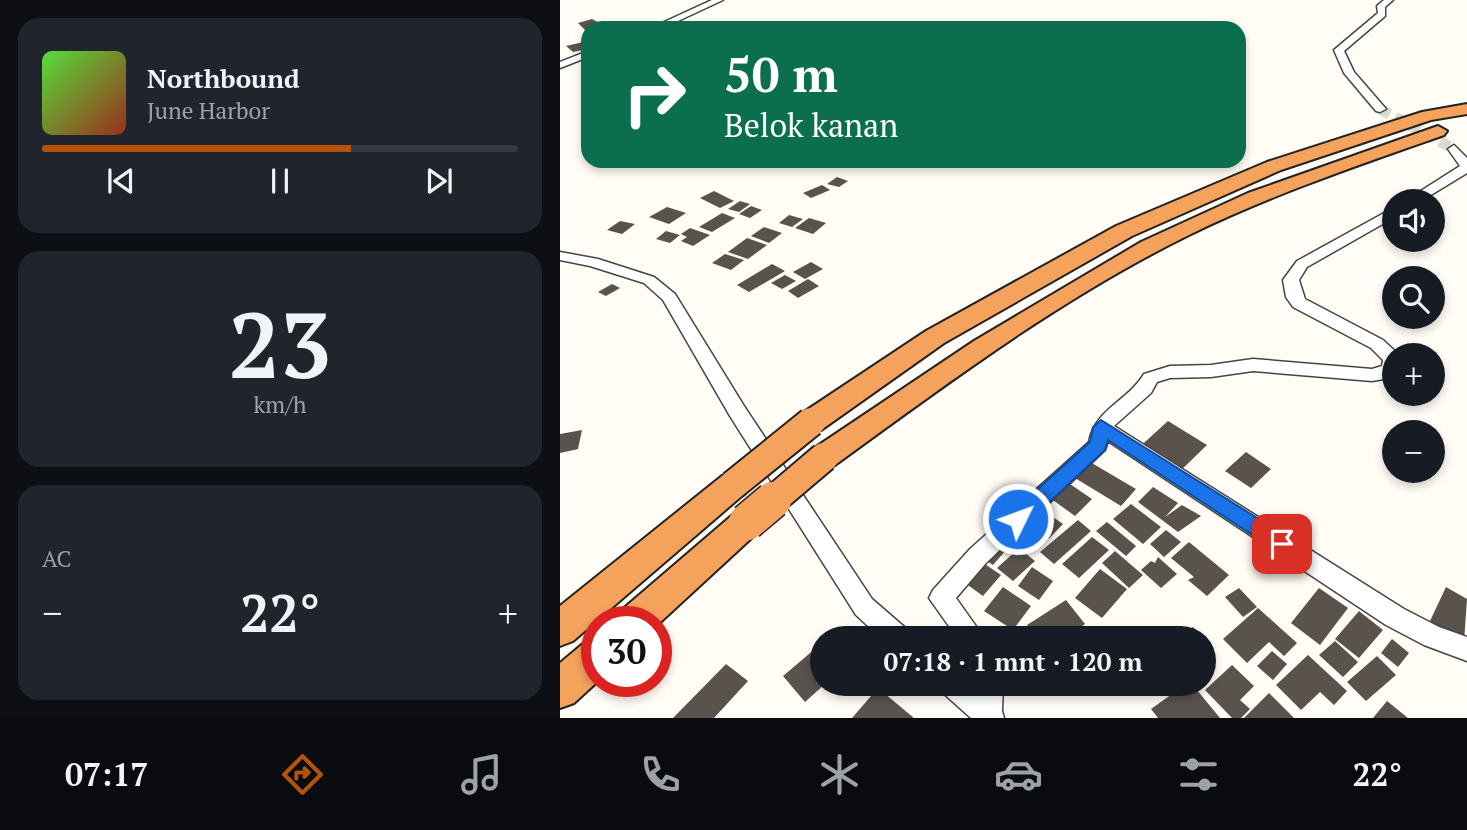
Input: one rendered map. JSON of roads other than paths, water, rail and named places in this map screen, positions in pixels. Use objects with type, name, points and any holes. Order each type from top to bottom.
[{"type":"highway","points":[[560,629],[811,422],[934,337],[1124,231],[1274,166],[1428,116],[1467,109]]},
{"type":"highway","points":[[653,606],[824,457],[963,357],[1150,247],[1299,179],[1467,124]]},
{"type":"highway","points":[[560,689],[581,670]]},
{"type":"street","points":[[672,21],[719,0]]},
{"type":"street","points":[[1380,109],[1349,72],[1339,50],[1381,14],[1381,6],[1389,0]]},
{"type":"street","points":[[560,65],[581,57]]},
{"type":"street","points":[[1433,189],[1458,175],[1467,166],[1454,149]]},
{"type":"street","points":[[963,626],[941,598],[978,556],[1098,445],[1101,427],[1145,388],[1150,378],[1160,374],[1276,365],[1384,374],[1391,368],[1392,358],[1388,352],[1299,303],[1294,297],[1292,280],[1302,264],[1382,218]]},
{"type":"street","points":[[560,256],[593,262],[649,280],[669,297],[737,411],[864,607],[885,626]]},
{"type":"street","points":[[1101,427],[1395,617],[1433,637],[1467,649]]},
{"type":"street","points":[[965,696],[989,717]]},
{"type":"street","points":[[989,717],[990,696]]},
{"type":"tunnel","points":[[1380,109],[1454,149]]}]
